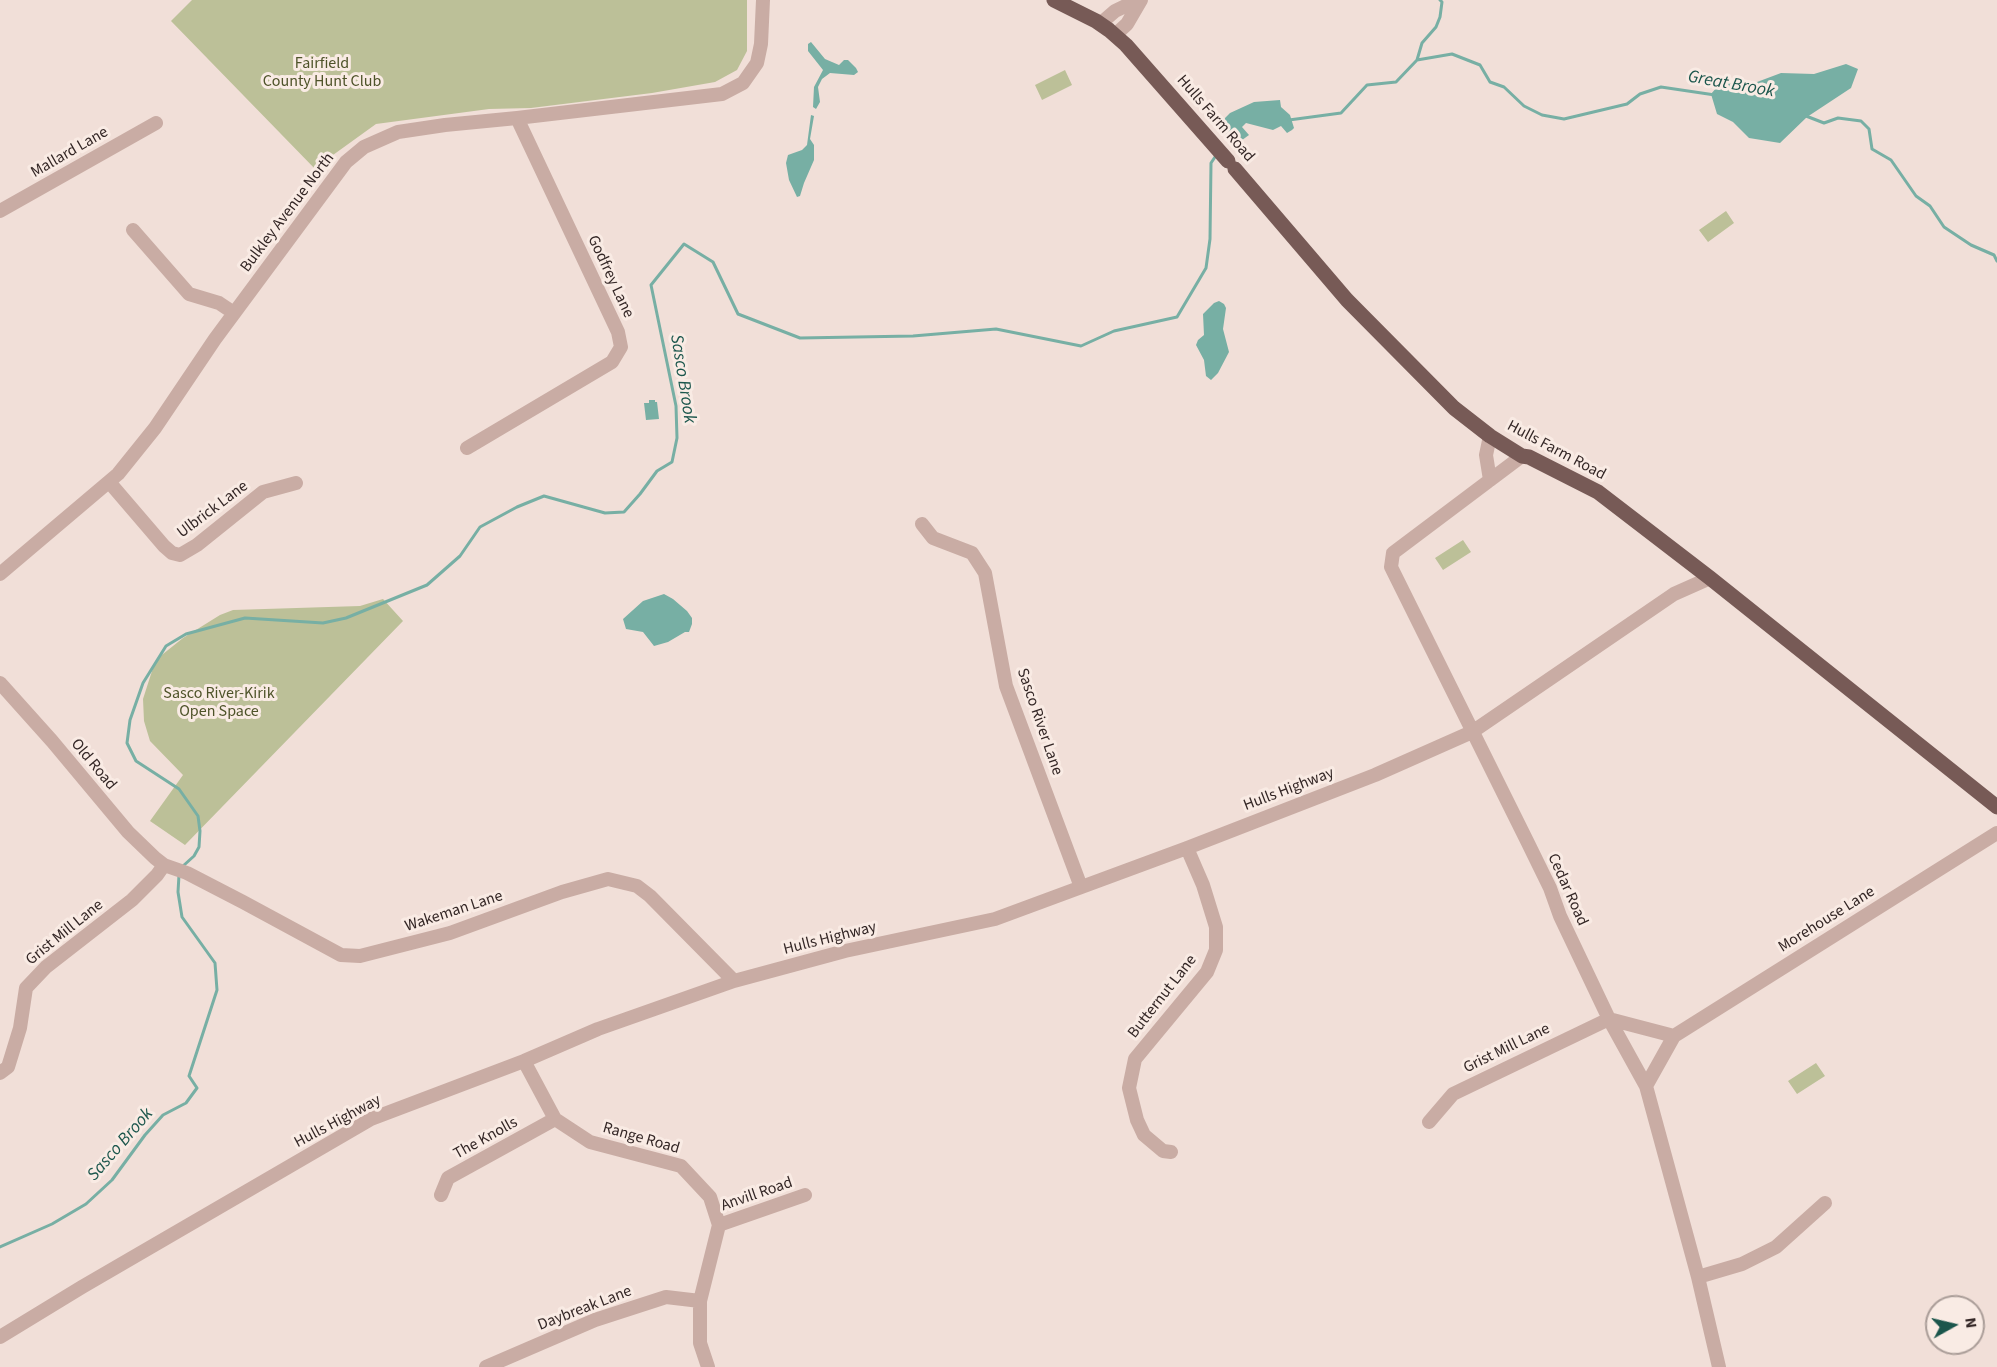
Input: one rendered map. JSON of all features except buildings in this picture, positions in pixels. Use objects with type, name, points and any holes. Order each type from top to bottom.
[{"type":"main road","name":"Hulls Farm Road","points":[[1054,0],[1100,24],[1120,40],[1212,142],[1347,300],[1454,408],[1490,436],[1522,456],[1529,457],[1598,492],[1694,568],[1710,578],[1997,807]]},
{"type":"street","name":"Bulkley Avenue North","points":[[0,574],[110,483],[155,428],[234,313],[346,162],[364,147],[398,132],[445,124],[722,94],[733,90],[743,83],[757,63],[761,44],[764,0]]},
{"type":"street","points":[[1100,24],[1115,11],[1139,0]]},
{"type":"street","points":[[1120,40],[1139,0]]},
{"type":"street","name":"Godfrey Lane","points":[[466,448],[612,362],[621,347],[618,332],[517,118]]},
{"type":"street","name":"Mallard Lane","points":[[0,211],[156,123]]},
{"type":"street","points":[[133,231],[189,294],[219,303],[234,313]]},
{"type":"street","points":[[1490,436],[1486,455],[1490,480]]},
{"type":"street","name":"Cedar Road","points":[[1522,456],[1393,553],[1391,567],[1550,888],[1560,916],[1609,1019],[1646,1086],[1698,1277],[1719,1367]]},
{"type":"street","name":"Ulbrick Lane","points":[[110,483],[164,546],[172,553],[180,555],[197,545],[263,492],[296,483]]},
{"type":"street","name":"Sasco River Lane","points":[[922,524],[933,538],[972,553],[985,573],[1006,686],[1081,887]]},
{"type":"street","name":"Hulls Highway","points":[[1674,594],[1694,568]]},
{"type":"street","name":"Hulls Highway","points":[[0,1337],[371,1119],[524,1061],[598,1029],[734,981],[845,951],[995,919],[1375,775],[1472,732],[1674,594],[1710,578]]},
{"type":"street","name":"Old Road","points":[[0,683],[128,832],[155,858],[176,868]]},
{"type":"street","name":"Morehouse Lane","points":[[1646,1086],[1674,1036],[1997,832]]},
{"type":"street","name":"Butternut Lane","points":[[1171,1152],[1163,1151],[1144,1135],[1137,1120],[1129,1088],[1135,1059],[1208,972],[1216,950],[1216,927],[1203,885],[1186,848]]},
{"type":"street","name":"Wakeman Lane","points":[[176,868],[341,955],[360,956],[450,933],[562,892],[608,879],[637,886],[650,896],[734,981]]},
{"type":"street","name":"Grist Mill Lane","points":[[0,1074],[8,1067],[20,1028],[26,988],[46,967],[132,900],[157,876],[176,868]]},
{"type":"street","points":[[1609,1019],[1674,1036]]},
{"type":"street","name":"Grist Mill Lane","points":[[1429,1122],[1453,1094],[1609,1019]]},
{"type":"street","name":"Range Road","points":[[524,1061],[555,1119],[590,1142],[681,1166],[710,1197],[719,1225]]},
{"type":"street","name":"The Knolls","points":[[441,1195],[448,1178],[555,1119]]},
{"type":"street","name":"Anvill Road","points":[[719,1225],[805,1195]]},
{"type":"street","points":[[1698,1277],[1742,1264],[1776,1247],[1825,1203]]},
{"type":"street","points":[[708,1367],[700,1343],[700,1301],[719,1225]]},
{"type":"street","name":"Daybreak Lane","points":[[486,1367],[595,1320],[656,1300],[666,1297],[700,1301]]},
{"type":"green space","name":"Fairfield County Hunt Club","points":[[192,0],[747,0],[747,51],[737,70],[715,82],[652,93],[531,108],[489,109],[376,124],[333,155],[317,171],[171,21]]},
{"type":"green space","points":[[1065,70],[1072,85],[1042,100],[1035,85]]},
{"type":"green space","points":[[1726,211],[1734,223],[1708,242],[1699,230]]},
{"type":"green space","points":[[1463,540],[1471,552],[1443,570],[1435,558]]},
{"type":"green space","name":"Sasco River-Kirik Open Space","points":[[383,599],[403,621],[185,845],[150,821],[183,775],[150,741],[144,721],[143,699],[158,658],[183,638],[220,615],[233,610],[360,606]]},
{"type":"green space","points":[[1816,1063],[1825,1076],[1797,1094],[1788,1081]]},
{"type":"water","points":[[811,42],[825,59],[839,65],[844,60],[848,60],[858,72],[854,75],[830,73],[822,79],[818,87],[820,102],[816,109],[813,107],[814,87],[823,70],[808,51],[808,44]]},
{"type":"water","points":[[1846,64],[1858,69],[1851,88],[1807,117],[1780,143],[1749,138],[1733,122],[1717,114],[1711,94],[1717,87],[1732,80],[1749,85],[1781,73],[1814,74]]},
{"type":"water","points":[[1280,100],[1281,107],[1290,115],[1294,128],[1292,130],[1287,133],[1281,126],[1273,130],[1246,123],[1242,127],[1249,135],[1238,143],[1229,145],[1224,129],[1225,118],[1230,113],[1254,102]]},
{"type":"water","points":[[811,115],[814,116],[810,139],[814,145],[814,160],[800,196],[797,197],[789,180],[786,163],[788,155],[802,150],[807,145]]},
{"type":"water","points":[[1219,301],[1226,308],[1223,329],[1229,352],[1218,373],[1211,380],[1206,376],[1204,360],[1196,345],[1204,335],[1203,314]]},
{"type":"water","points":[[649,400],[657,402],[659,419],[646,420],[644,403],[649,403]]},
{"type":"water","points":[[664,594],[687,611],[692,618],[692,624],[689,632],[654,646],[643,632],[626,629],[623,619],[643,601]]},
{"type":"waterway","name":"Sasco Brook","points":[[1289,120],[1341,113],[1367,85],[1396,82],[1417,60],[1422,43],[1436,27],[1440,17],[1442,2],[1440,0]]},
{"type":"waterway","name":"Great Brook","points":[[1417,60],[1452,54],[1480,65],[1490,82],[1504,87],[1524,106],[1542,115],[1564,119],[1627,104],[1640,94],[1661,87],[1715,95]]},
{"type":"waterway","name":"Great Brook","points":[[1806,116],[1824,123],[1838,118],[1861,121],[1869,129],[1872,149],[1891,160],[1916,196],[1930,206],[1944,227],[1971,245],[1994,255],[1997,261]]},
{"type":"waterway","name":"Sasco Brook","points":[[183,866],[194,856],[199,847],[198,816],[179,789],[136,761],[127,743],[130,720],[143,683],[166,646],[186,634],[245,618],[323,623],[346,618],[427,585],[460,556],[480,527],[517,507],[544,496],[605,513],[624,512],[657,471],[672,462],[677,438],[676,406],[651,285],[684,244],[713,262],[738,314],[800,338],[913,336],[996,329],[1081,346],[1114,331],[1177,317],[1206,268],[1210,239],[1211,163],[1217,154]]},
{"type":"waterway","name":"Sasco Brook","points":[[0,1247],[52,1224],[86,1204],[112,1180],[145,1135],[163,1115],[186,1103],[197,1088],[189,1076],[217,990],[215,963],[182,917],[178,892],[179,875]]}]
